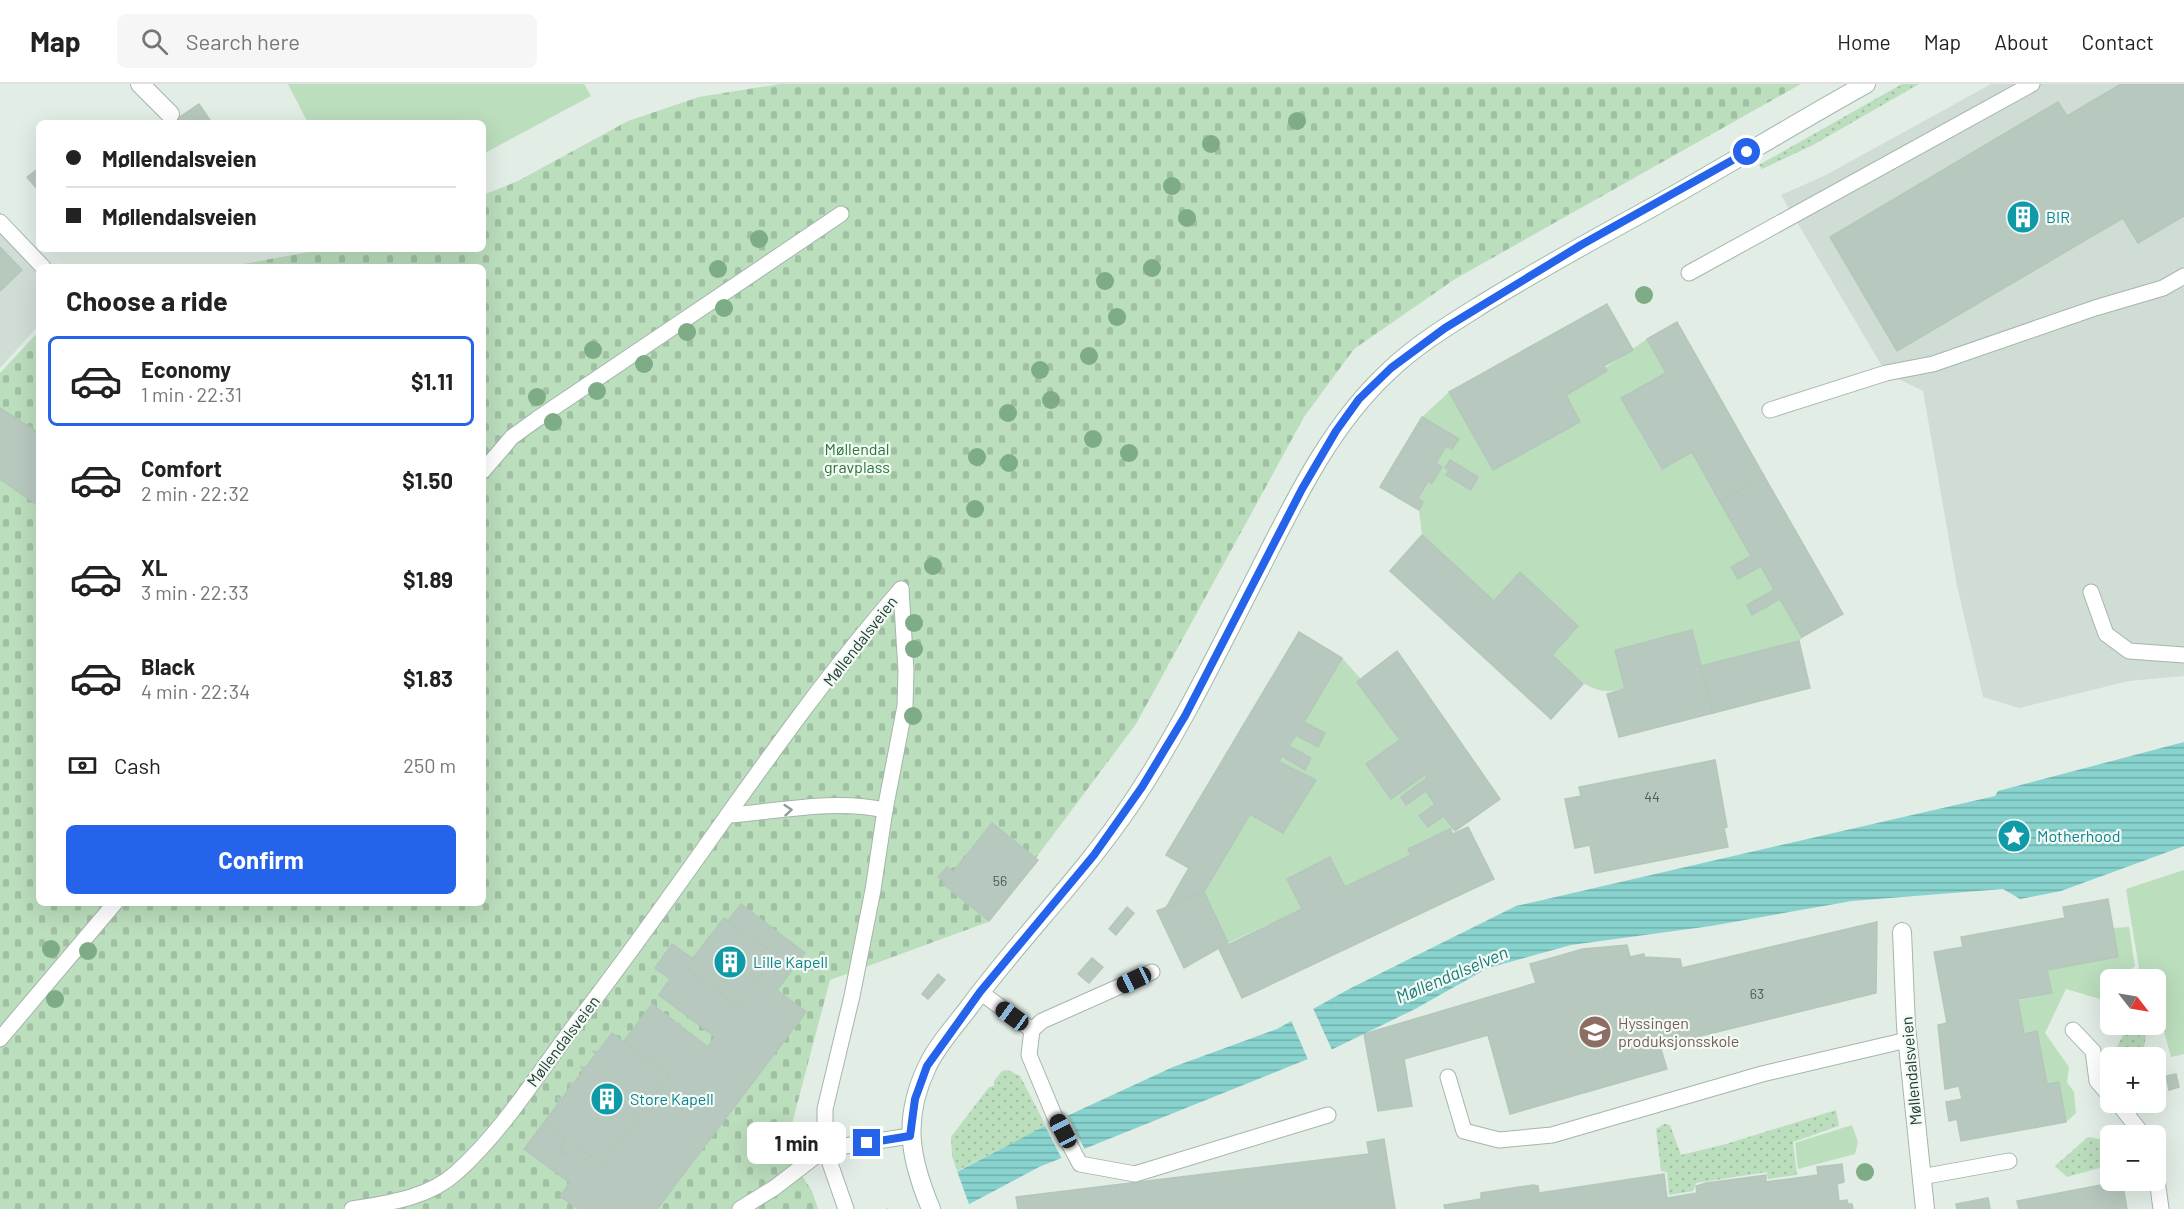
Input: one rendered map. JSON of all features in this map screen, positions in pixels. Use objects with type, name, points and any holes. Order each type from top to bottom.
[{"type":"street","points":[[140,84],[170,114]]},
{"type":"street","points":[[932,1209],[913,1157],[910,1136],[915,1099],[927,1066],[980,992],[1094,855],[1155,767],[1185,716],[1302,489],[1336,431],[1359,399],[1391,368],[1445,328],[1581,245],[1866,84]]},
{"type":"street","name":"Møllendalsveien","points":[[1902,932],[1907,1040],[1924,1209]]},
{"type":"lane","points":[[1689,273],[2032,84]]},
{"type":"lane","points":[[486,467],[512,437],[537,419],[841,214]]},
{"type":"lane","points":[[0,222],[40,264]]},
{"type":"lane","points":[[1770,410],[1886,373],[1933,364],[2095,308],[2163,288],[2184,276]]},
{"type":"lane","name":"Møllendalsveien","points":[[352,1209],[396,1201],[434,1188],[457,1173],[523,1094],[730,815],[758,772],[901,589],[906,686],[899,737],[873,890],[825,1109],[825,1149],[846,1209]]},
{"type":"lane","points":[[2091,592],[2106,634],[2129,651],[2184,655]]},
{"type":"lane","points":[[730,815],[839,806],[866,806],[885,810]]},
{"type":"lane","points":[[0,1039],[112,906]]},
{"type":"lane","points":[[1152,972],[1042,1021],[1032,1030],[1029,1055],[1054,1115],[1080,1164],[1135,1174],[1328,1115]]},
{"type":"lane","points":[[980,992],[1032,1030]]},
{"type":"lane","points":[[2073,1030],[2093,1051],[2097,1081],[2100,1084]]},
{"type":"lane","points":[[1448,1077],[1464,1131],[1499,1140],[1552,1135],[1762,1074],[1907,1040]]},
{"type":"lane","points":[[2126,1113],[2135,1125]]},
{"type":"lane","points":[[740,1209],[774,1188],[825,1149],[910,1136]]},
{"type":"lane","points":[[1921,1177],[2009,1161]]},
{"type":"lane","points":[[2159,1191],[2161,1209]]},
{"type":"shaded area","points":[[1991,84],[2184,84],[2184,676],[2129,681],[2019,708],[1983,697],[1957,586],[1923,391],[1886,373],[1781,195],[1826,175]]},
{"type":"shaded area","points":[[0,212],[49,264],[36,264],[36,328],[0,368]]},
{"type":"green space","points":[[288,84],[584,84],[591,96],[486,152],[486,120],[306,120]]},
{"type":"green space","name":"Møllendal gravplass","points":[[780,84],[1801,84],[1455,279],[1354,349],[1304,417],[1136,724],[988,922],[830,980],[785,1150],[812,1191],[818,1209],[0,1209],[0,373],[36,334],[36,906],[486,906],[486,264],[243,264],[309,252],[486,252],[486,194],[518,181],[628,121],[699,97]]},
{"type":"green space","points":[[1902,84],[1919,84],[1813,145],[1762,169],[1759,165]]},
{"type":"green space","points":[[1647,339],[1666,373],[1621,399],[1661,469],[1692,452],[1751,556],[1732,567],[1738,578],[1761,566],[1774,590],[1747,605],[1752,615],[1780,599],[1803,637],[1799,641],[1701,666],[1692,630],[1616,649],[1625,689],[1602,691],[1584,684],[1552,655],[1577,625],[1520,573],[1494,601],[1422,535],[1419,510],[1423,502],[1418,498],[1446,446],[1452,449],[1458,439],[1422,417],[1449,392],[1493,470],[1580,422],[1566,395]]},
{"type":"green space","points":[[1342,658],[1361,679],[1357,682],[1400,740],[1366,765],[1391,799],[1425,775],[1427,778],[1401,797],[1407,805],[1426,791],[1435,804],[1420,816],[1428,827],[1444,816],[1455,831],[1450,829],[1409,849],[1411,855],[1345,887],[1330,858],[1287,879],[1302,909],[1228,943],[1204,892],[1250,814],[1283,833],[1316,781],[1279,762],[1282,756],[1304,769],[1310,758],[1289,746],[1296,735],[1317,746],[1325,733],[1304,722]]},
{"type":"green space","points":[[2184,870],[2184,1054],[2171,1057],[2165,1035],[2166,969],[2138,969],[2126,889]]},
{"type":"green space","points":[[2129,927],[2135,966],[2131,969],[2100,969],[2100,999],[2066,989],[2045,1033],[2069,1067],[2067,1082],[2074,1092],[2076,1113],[2066,1122],[2059,1082],[2047,1084],[2037,1032],[2024,1034],[2019,1000],[2052,993],[2047,970],[2118,957],[2113,928]]},
{"type":"green space","points":[[2123,1035],[2146,1035],[2144,1047],[2117,1047]]},
{"type":"green space","points":[[1008,1070],[1020,1076],[1046,1126],[957,1171],[952,1156],[951,1137],[989,1087],[994,1086],[994,1081],[1002,1071]]},
{"type":"green space","points":[[1836,1110],[1839,1126],[1793,1142],[1797,1175],[1768,1179],[1767,1172],[1696,1183],[1693,1191],[1669,1195],[1667,1172],[1661,1171],[1656,1129],[1664,1124],[1670,1125],[1681,1155],[1726,1144]]},
{"type":"green space","points":[[1852,1125],[1858,1142],[1855,1154],[1798,1169],[1795,1143]]},
{"type":"green space","points":[[2088,1137],[2100,1139],[2100,1168],[2067,1177],[2055,1166]]},
{"type":"water","name":"Møllendalselven","points":[[2184,742],[2184,846],[2061,891],[2020,899],[2003,889],[1852,901],[1711,926],[1571,945],[1488,968],[1415,1009],[1333,1049],[1039,1167],[960,1209],[886,1209],[1043,1127],[1173,1067],[1277,1029],[1349,989],[1516,906],[1995,796],[1998,791]]},
{"type":"pier","points":[[1312,1006],[1333,1052],[1309,1062],[1290,1018]]},
{"type":"pier","points":[[1067,1114],[1086,1152],[1063,1161],[1044,1124]]},
{"type":"pier","points":[[957,1171],[970,1207],[966,1209],[888,1209],[886,1206]]},
{"type":"building","name":"BIR","points":[[2121,84],[2184,84],[2184,216],[2138,243],[2123,218],[1897,351],[1830,237],[2058,102],[2067,116]]},
{"type":"building","points":[[199,104],[210,120],[178,120]]},
{"type":"building","points":[[36,170],[36,188],[27,177]]},
{"type":"building","points":[[0,247],[22,270],[0,291]]},
{"type":"building","points":[[1607,304],[1633,350],[1604,366],[1607,371],[1566,395],[1580,422],[1493,470],[1449,392]]},
{"type":"building","points":[[1677,322],[1764,476],[1720,502],[1692,452],[1662,469],[1621,398],[1666,373],[1647,339]]},
{"type":"building","points":[[0,408],[36,431],[36,504],[0,479]]},
{"type":"building","points":[[1422,417],[1459,439],[1452,449],[1446,446],[1436,463],[1442,467],[1432,483],[1428,481],[1418,498],[1423,502],[1419,510],[1380,487]]},
{"type":"building","points":[[1450,460],[1478,477],[1471,490],[1446,475],[1449,470],[1445,468]]},
{"type":"building","points":[[1764,476],[1843,614],[1802,637],[1780,599],[1752,615],[1747,605],[1774,590],[1761,566],[1738,579],[1731,567],[1751,556],[1720,502]]},
{"type":"building","points":[[1422,535],[1494,601],[1520,572],[1578,626],[1552,655],[1583,684],[1551,719],[1390,571]]},
{"type":"building","points":[[1692,630],[1713,713],[1619,737],[1607,694],[1625,689],[1615,650]]},
{"type":"building","points":[[1299,632],[1342,658],[1304,722],[1325,733],[1318,747],[1296,735],[1289,746],[1311,758],[1305,770],[1282,756],[1279,762],[1316,780],[1283,833],[1250,814],[1204,892],[1167,906],[1189,868],[1166,855]]},
{"type":"building","points":[[1799,641],[1810,688],[1713,713],[1701,666]]},
{"type":"building","points":[[1397,651],[1500,799],[1455,831],[1444,816],[1428,827],[1419,816],[1435,804],[1426,791],[1406,805],[1401,797],[1427,778],[1425,775],[1391,799],[1366,764],[1400,740],[1357,682]]},
{"type":"building","points":[[1715,760],[1727,827],[1724,828],[1728,847],[1595,873],[1590,845],[1575,848],[1565,799],[1581,796],[1579,787]]},
{"type":"building","points":[[992,823],[1038,860],[989,921],[943,884],[945,882],[938,877],[947,867],[953,872]]},
{"type":"building","points":[[1468,827],[1494,879],[1242,998],[1219,949],[1302,909],[1287,879],[1330,857],[1345,887],[1411,855],[1408,849],[1450,829],[1453,834]]},
{"type":"building","points":[[1204,892],[1228,943],[1184,968],[1157,911]]},
{"type":"building","points":[[2108,899],[2118,957],[2047,970],[2052,993],[2018,999],[2024,1034],[2037,1031],[2047,1084],[2059,1082],[2066,1122],[1961,1141],[1957,1119],[1949,1121],[1946,1102],[1962,1099],[1959,1086],[1945,1089],[1938,1025],[1947,1023],[1934,952],[1963,947],[1961,937],[2065,918],[2063,907]]},
{"type":"building","points":[[741,904],[805,953],[777,990],[806,1012],[657,1209],[578,1209],[560,1196],[570,1183],[524,1149],[545,1121],[564,1136],[561,1152],[564,1155],[580,1148],[602,1165],[669,1076],[624,1041],[652,1004],[708,1047],[715,1037],[659,995],[670,979],[655,968],[672,944],[693,959],[686,967],[737,1006],[770,964],[770,951],[728,921]]},
{"type":"building","points":[[1127,907],[1134,913],[1116,935],[1109,929]]},
{"type":"building","name":"Lille Kapell","points":[[724,918],[770,951],[770,964],[737,1006],[686,967]]},
{"type":"building","points":[[1877,922],[1876,993],[1660,1046],[1667,1069],[1510,1114],[1488,1035],[1404,1059],[1412,1106],[1378,1111],[1364,1034],[1536,983],[1530,964],[1583,949],[1627,945],[1630,957],[1644,954],[1644,957],[1680,959],[1682,968]]},
{"type":"building","points":[[1092,958],[1103,967],[1089,983],[1078,974]]},
{"type":"building","points":[[938,974],[945,980],[928,999],[922,994]]},
{"type":"building","name":"Store Kapell","points":[[612,1033],[669,1076],[602,1165],[580,1148],[564,1155],[561,1152],[564,1136],[545,1121],[559,1103],[558,1098],[562,1099],[571,1086],[569,1083],[574,1083],[583,1071],[581,1067],[586,1067],[595,1055],[593,1051],[598,1052]]},
{"type":"building","points":[[2176,1074],[2179,1087],[2169,1090],[2166,1076]]},
{"type":"building","points":[[1384,1139],[1395,1209],[1018,1209],[1016,1197],[1369,1154],[1367,1142]]},
{"type":"building","points":[[1842,1164],[1844,1182],[1837,1184],[1839,1201],[1847,1200],[1848,1204],[1852,1204],[1853,1209],[1445,1209],[1444,1205],[1481,1199],[1481,1193],[1533,1185],[1538,1186],[1539,1193],[1664,1174],[1667,1198],[1697,1193],[1696,1186],[1706,1183],[1766,1175],[1766,1182],[1818,1175],[1817,1167]]},
{"type":"building","points":[[2100,1185],[2100,1191],[2124,1191],[2127,1209],[2019,1209],[2017,1201]]},
{"type":"building","points":[[1988,1198],[1990,1209],[1957,1209],[1956,1204]]},
{"type":"place","name":"BIR","points":[[2023,217]]},
{"type":"place","name":"Motherhood","points":[[2014,836]]},
{"type":"place","name":"Lille Kapell","points":[[730,962]]},
{"type":"place","name":"Hyssingen produksjonsskole","points":[[1595,1032]]},
{"type":"place","name":"Store Kapell","points":[[607,1099]]},
{"type":"route","points":[[867,1143],[910,1136],[915,1099],[927,1066],[980,992],[1094,855],[1129,807],[1185,716],[1302,489],[1336,431],[1359,399],[1391,368],[1445,328],[1581,245],[1747,152]]}]
